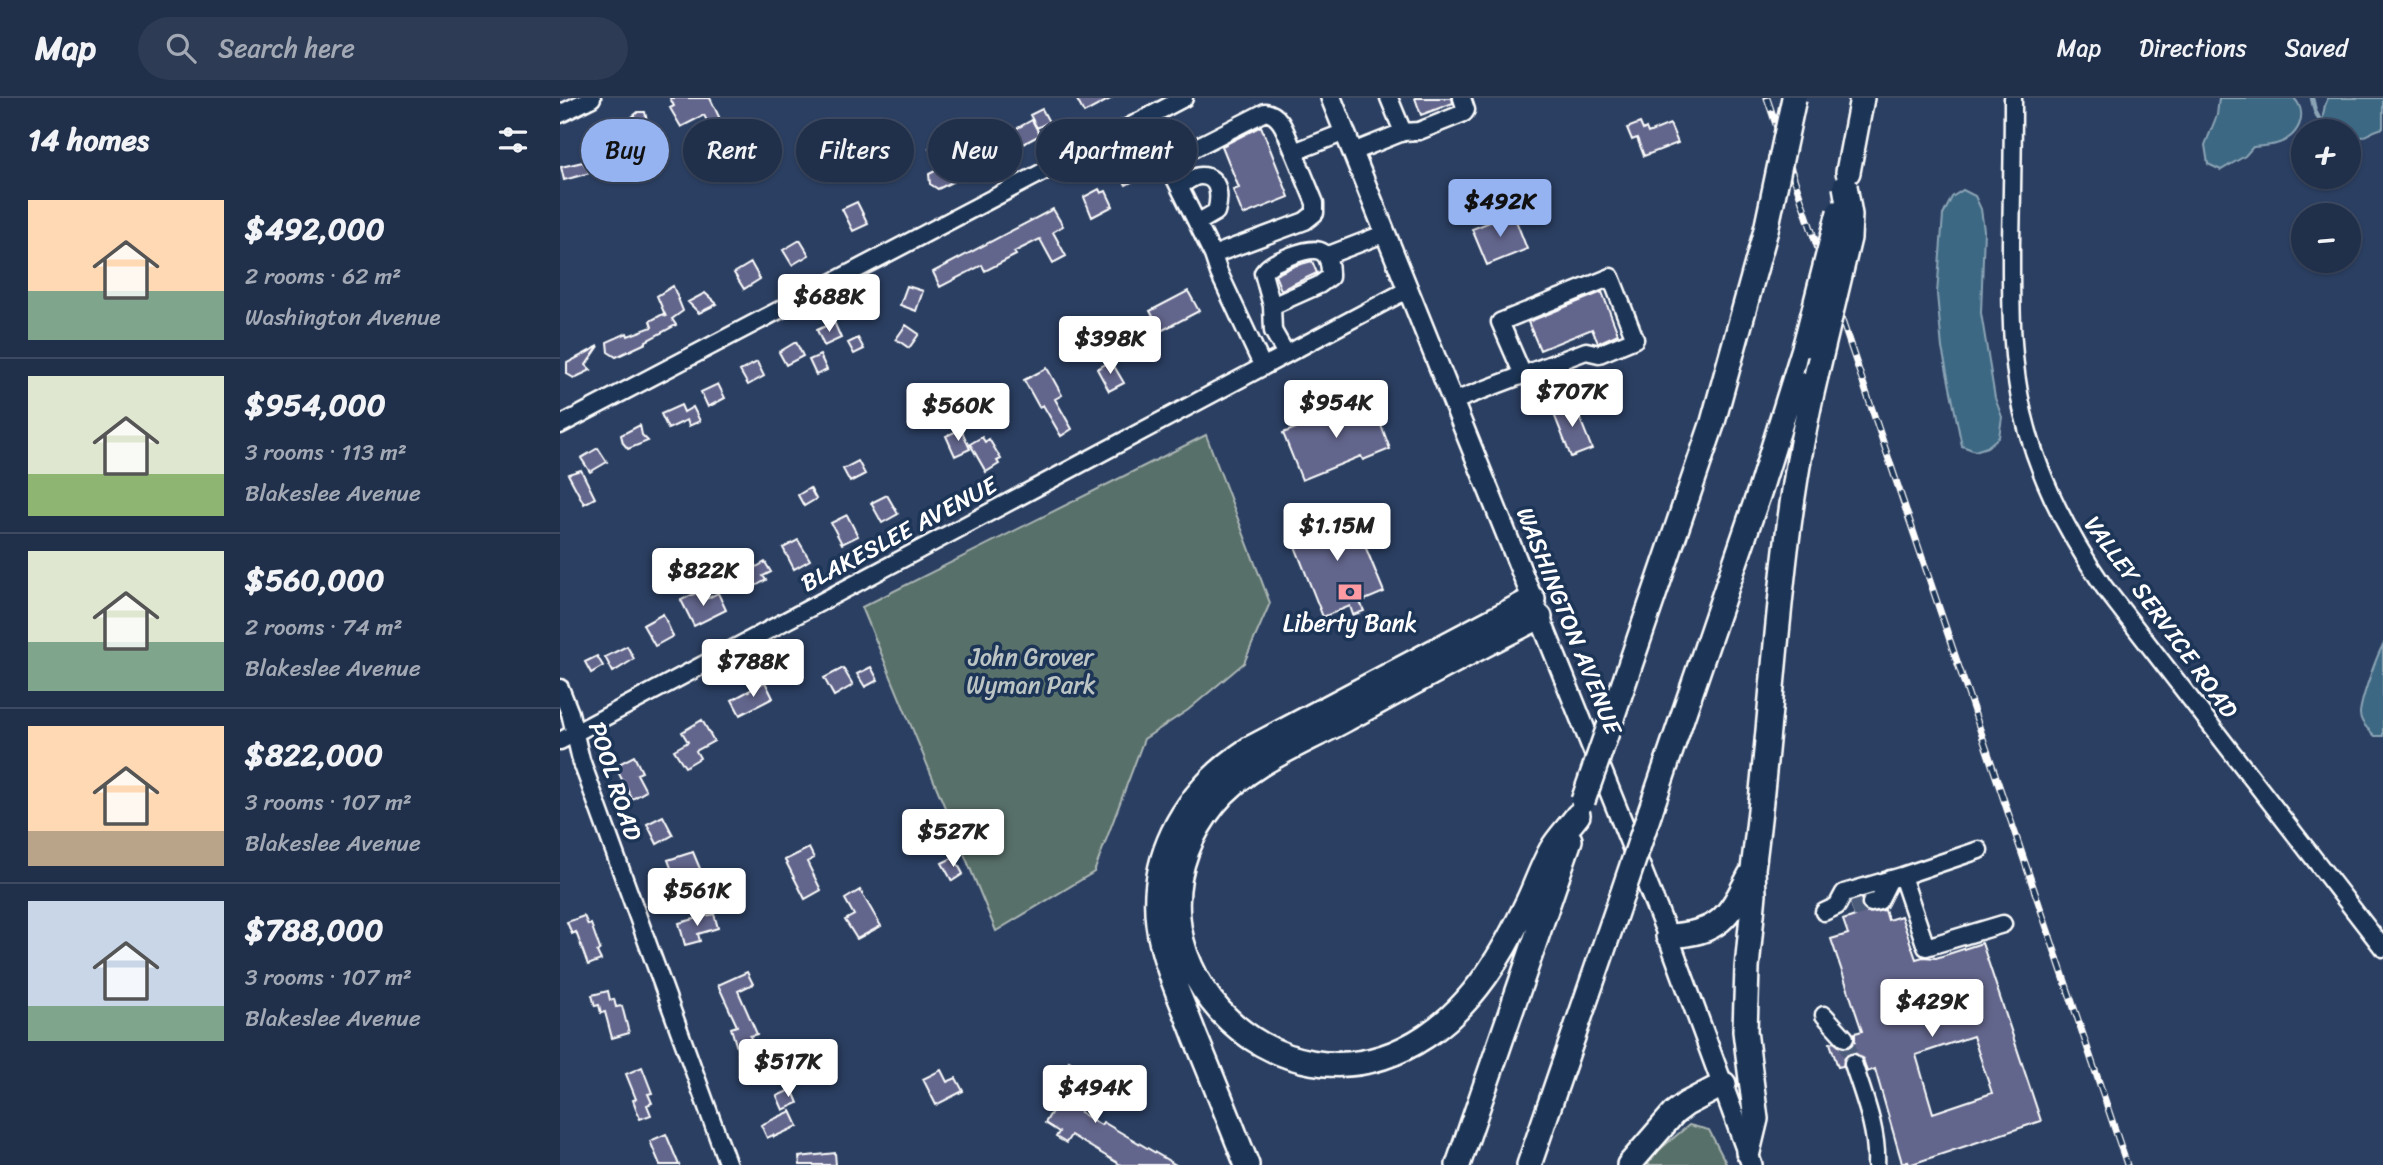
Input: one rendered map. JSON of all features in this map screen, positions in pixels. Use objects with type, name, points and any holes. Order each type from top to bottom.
[{"type":"highway","points":[[1458,1165],[1709,434],[1766,230],[1794,98]]},
{"type":"highway","points":[[1529,1165],[1760,490],[1805,345],[1847,179],[1863,98]]},
{"type":"highway","points":[[1750,1159],[1756,1119],[1745,1031],[1747,968],[1754,894],[1753,870],[1790,510],[1816,376],[1848,247],[1850,215],[1847,179]]},
{"type":"highway","points":[[1537,608],[1270,760],[1227,789],[1196,832],[1181,873],[1178,915],[1185,953],[1199,985],[1218,1011],[1241,1032],[1266,1047],[1296,1058],[1330,1063],[1363,1061],[1389,1055],[1415,1043],[1440,1025],[1476,989],[1513,933],[1551,850],[1581,808]]},
{"type":"highway","points":[[1247,1165],[1172,978],[1162,945],[1157,920],[1159,886],[1166,850],[1176,825],[1201,788],[1223,767],[1250,749],[1537,608]]},
{"type":"highway","points":[[1668,936],[1699,932],[1720,921],[1736,904],[1753,870]]},
{"type":"highway","points":[[1629,1165],[1674,1113],[1724,1084]]},
{"type":"main road","name":"WASHINGTON AVENUE","points":[[1331,98],[1668,936],[1750,1159]]},
{"type":"street","points":[[560,114],[592,98]]},
{"type":"street","points":[[560,425],[1184,98]]},
{"type":"street","points":[[1389,98],[1403,132]]},
{"type":"street","points":[[1353,152],[1403,132],[1419,131],[1464,113],[1466,110],[1462,98]]},
{"type":"street","name":"VALLEY SERVICE ROAD","points":[[2013,98],[2011,294],[2014,358],[2024,416],[2046,483],[2072,536],[2104,587],[2383,948]]},
{"type":"street","points":[[1197,147],[1265,112],[1273,113],[1279,118],[1315,203],[1315,213],[1305,221],[1213,255]]},
{"type":"street","points":[[1294,152],[1345,132]]},
{"type":"street","points":[[1179,186],[1199,176],[1214,182],[1219,191],[1216,212],[1197,223]]},
{"type":"street","points":[[1177,182],[1263,367]]},
{"type":"street","points":[[1326,256],[1386,233]]},
{"type":"street","points":[[1272,306],[1319,285],[1330,277],[1330,267],[1320,249],[1310,249],[1268,265],[1263,274],[1272,306],[1273,331],[1286,354]]},
{"type":"street","points":[[1454,401],[1523,375],[1586,351],[1599,354],[1635,339],[1611,277],[1500,322],[1523,375]]},
{"type":"street","name":"BLAKESLEE AVENUE","points":[[567,737],[1409,289]]},
{"type":"street","name":"POOL ROAD","points":[[560,688],[567,737],[590,786],[728,1165]]},
{"type":"street","points":[[1838,909],[1844,893],[1979,850]]},
{"type":"street","points":[[1871,904],[1879,901],[1896,877]]},
{"type":"street","points":[[1896,877],[1926,947],[2003,924]]},
{"type":"street","points":[[1824,1015],[1845,1038]]},
{"type":"street","points":[[1853,1063],[1870,1115],[1877,1152],[1876,1165]]},
{"type":"green space","name":"John Grover Wyman Park","points":[[1206,435],[1270,603],[1244,663],[1188,710],[1144,739],[1094,872],[996,931],[862,607]]},
{"type":"green space","points":[[1689,1125],[1709,1130],[1727,1165],[1647,1165],[1659,1150]]},
{"type":"water","points":[[2219,98],[2294,98],[2299,105],[2301,119],[2291,119],[2290,137],[2273,145],[2253,147],[2245,156],[2221,170],[2208,164],[2205,145],[2217,115]]},
{"type":"water","points":[[2328,98],[2383,98],[2383,128],[2361,138],[2361,119],[2323,119]]},
{"type":"water","points":[[1963,190],[1975,196],[1981,209],[1984,230],[1981,313],[1995,398],[2002,417],[1999,437],[1987,447],[1975,451],[1962,446],[1942,348],[1937,294],[1943,215],[1952,197]]},
{"type":"water","points":[[2383,645],[2383,736],[2375,736],[2363,723],[2360,713],[2369,679]]},
{"type":"building","points":[[670,98],[710,98],[720,119],[706,119],[704,115],[696,119],[683,119],[681,127],[670,108],[674,106]]},
{"type":"building","points":[[1076,98],[1112,98],[1084,113]]},
{"type":"building","points":[[1415,98],[1452,98],[1453,103],[1421,115]]},
{"type":"building","points":[[1042,109],[1047,119],[1036,119],[1036,126],[1030,115]]},
{"type":"building","points":[[638,112],[645,112],[647,119],[629,119]]},
{"type":"building","points":[[1032,120],[1036,128],[1036,137],[1023,144],[1022,142],[1022,126]]},
{"type":"building","points":[[1640,123],[1648,133],[1670,124],[1678,143],[1644,156],[1637,138],[1632,140],[1627,128]]},
{"type":"building","points":[[1261,126],[1289,197],[1243,215],[1233,190],[1239,188],[1222,146]]},
{"type":"building","points":[[581,162],[581,175],[564,180],[561,167]]},
{"type":"building","points":[[930,182],[952,182],[938,189]]},
{"type":"building","points":[[1099,189],[1101,193],[1106,191],[1113,206],[1092,217],[1084,197]]},
{"type":"building","points":[[857,202],[868,224],[853,231],[842,209]]},
{"type":"building","points":[[1053,209],[1063,226],[1053,232],[1066,256],[1053,263],[1040,239],[985,271],[982,265],[940,287],[933,272]]},
{"type":"building","points":[[1513,213],[1527,249],[1487,265],[1472,229]]},
{"type":"building","points":[[800,240],[809,255],[792,265],[783,250]]},
{"type":"building","points":[[1312,261],[1317,273],[1281,290],[1275,275]]},
{"type":"building","points":[[751,263],[760,279],[744,289],[734,273]]},
{"type":"building","points":[[673,286],[683,311],[672,319],[676,325],[616,357],[608,352],[607,342],[627,333],[628,336],[652,327],[650,321],[663,314],[666,317],[657,296]]},
{"type":"building","points":[[907,286],[923,291],[916,311],[900,305]]},
{"type":"building","points":[[1188,291],[1199,311],[1161,331],[1150,311]]},
{"type":"building","points":[[1602,292],[1618,334],[1598,343],[1592,329],[1540,350],[1528,322]]},
{"type":"building","points":[[705,293],[717,304],[699,313],[688,302]]},
{"type":"building","points":[[834,322],[841,338],[824,346],[817,330]]},
{"type":"building","points":[[906,325],[919,334],[909,348],[896,339]]},
{"type":"building","points":[[858,338],[864,349],[854,354],[848,343]]},
{"type":"building","points":[[796,342],[803,356],[786,365],[779,352]]},
{"type":"building","points":[[599,346],[586,365],[591,370],[574,378],[567,374],[567,363]]},
{"type":"building","points":[[820,355],[827,370],[816,375],[809,360]]},
{"type":"building","points":[[1111,361],[1124,383],[1109,391],[1097,369]]},
{"type":"building","points":[[757,362],[764,376],[748,385],[740,371]]},
{"type":"building","points":[[1047,368],[1062,395],[1055,399],[1072,429],[1061,436],[1043,405],[1039,407],[1024,380]]},
{"type":"building","points":[[718,384],[725,398],[708,407],[701,392]]},
{"type":"building","points":[[1366,400],[1374,419],[1378,417],[1390,449],[1363,460],[1361,456],[1302,480],[1283,433]]},
{"type":"building","points":[[1573,401],[1592,449],[1571,457],[1552,409]]},
{"type":"building","points":[[681,405],[684,412],[693,407],[700,421],[689,426],[687,420],[668,429],[661,414]]},
{"type":"building","points":[[640,425],[642,435],[648,441],[628,449],[621,435]]},
{"type":"building","points":[[961,429],[970,449],[955,456],[946,436]]},
{"type":"building","points":[[982,437],[985,442],[989,439],[1001,459],[997,461],[999,464],[986,472],[970,444]]},
{"type":"building","points":[[598,448],[607,462],[590,472],[581,458]]},
{"type":"building","points":[[858,461],[865,474],[850,482],[843,469]]},
{"type":"building","points":[[581,470],[595,498],[584,504],[568,474]]},
{"type":"building","points":[[810,488],[816,499],[804,506],[798,495]]},
{"type":"building","points":[[887,495],[898,514],[882,523],[871,503]]},
{"type":"building","points":[[1349,507],[1384,592],[1360,602],[1364,611],[1353,615],[1350,606],[1323,617],[1289,531]]},
{"type":"building","points":[[847,515],[858,536],[842,544],[831,523]]},
{"type":"building","points":[[798,540],[810,560],[794,569],[783,548]]},
{"type":"building","points":[[733,550],[746,573],[765,562],[771,572],[763,576],[766,580],[745,592],[724,555]]},
{"type":"building","points":[[698,592],[702,601],[718,593],[726,610],[694,626],[681,600]]},
{"type":"building","points":[[663,614],[673,636],[655,646],[643,625]]},
{"type":"building","points":[[627,646],[634,659],[613,672],[605,657]]},
{"type":"building","points":[[597,656],[603,666],[591,673],[585,662]]},
{"type":"building","points":[[871,667],[878,680],[865,687],[857,674]]},
{"type":"building","points":[[843,668],[853,685],[834,696],[824,678]]},
{"type":"building","points":[[765,682],[773,698],[740,715],[732,700]]},
{"type":"building","points":[[702,720],[714,741],[696,751],[700,758],[685,767],[674,750],[688,742],[682,732]]},
{"type":"building","points":[[634,756],[642,772],[637,774],[646,791],[632,799],[615,766]]},
{"type":"building","points":[[663,816],[673,835],[657,844],[647,824]]},
{"type":"building","points":[[809,848],[814,858],[807,862],[821,890],[805,899],[785,860]]},
{"type":"building","points":[[693,852],[703,876],[708,874],[721,901],[707,908],[693,880],[678,886],[668,860]]},
{"type":"building","points":[[954,857],[963,874],[952,881],[942,863]]},
{"type":"building","points":[[860,890],[881,926],[857,939],[845,920],[854,915],[845,899]]},
{"type":"building","points":[[1862,899],[1861,906],[1867,913],[1885,910],[1888,920],[1901,916],[1916,959],[1936,958],[1982,943],[2041,1121],[1909,1165],[1908,1161],[1902,1163],[1875,1069],[1867,1072],[1863,1059],[1854,1053],[1846,1056],[1843,1066],[1838,1067],[1830,1043],[1848,1048],[1855,1042],[1855,1033],[1862,1031],[1831,939],[1848,934],[1843,920],[1855,916],[1851,903]],"holes":[[[1973,1036],[1992,1093],[1933,1113],[1916,1055]]]},
{"type":"building","points":[[714,914],[718,928],[698,934],[700,941],[685,945],[679,923]]},
{"type":"building","points":[[584,916],[588,925],[591,924],[601,960],[588,965],[576,932],[572,934],[567,922]]},
{"type":"building","points":[[747,972],[753,984],[738,991],[757,1034],[750,1036],[756,1053],[740,1058],[731,1028],[737,1026],[718,985]]},
{"type":"building","points":[[608,991],[610,1000],[614,999],[616,1007],[622,1006],[629,1033],[612,1038],[605,1012],[601,1013],[599,1005],[595,1006],[592,995]]},
{"type":"building","points":[[1069,1061],[1083,1070],[1081,1074],[1095,1083],[1080,1112],[1101,1125],[1103,1122],[1176,1165],[1121,1165],[1071,1135],[1066,1143],[1056,1137],[1059,1132],[1045,1123],[1068,1085],[1058,1078]]},
{"type":"building","points":[[642,1067],[652,1093],[648,1094],[652,1103],[647,1105],[651,1115],[640,1119],[633,1100],[636,1099],[626,1074]]},
{"type":"building","points":[[941,1070],[947,1082],[956,1078],[963,1091],[936,1105],[923,1079]]},
{"type":"building","points":[[792,1089],[798,1103],[783,1110],[777,1096]]},
{"type":"building","points":[[791,1111],[798,1126],[767,1138],[761,1125]]},
{"type":"building","points":[[666,1134],[679,1165],[660,1165],[650,1141]]},
{"type":"building","points":[[835,1153],[836,1165],[800,1165],[799,1157]]},
{"type":"waterway","points":[[2312,98],[2319,119]]},
{"type":"tunnel","points":[[1852,909],[1871,903]]},
{"type":"tunnel","points":[[1845,1038],[1853,1063]]},
{"type":"railway","points":[[1767,98],[2127,1165]]},
{"type":"place","name":"Liberty Bank","points":[[1350,592]]}]
